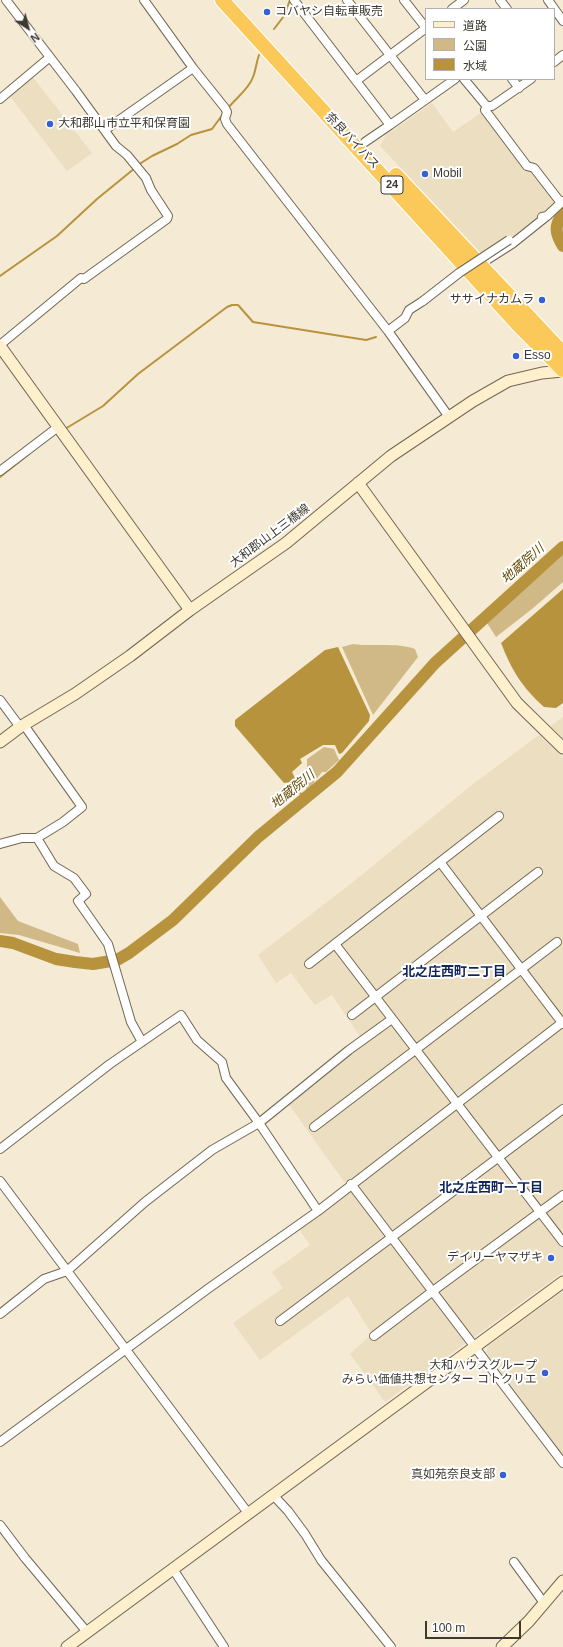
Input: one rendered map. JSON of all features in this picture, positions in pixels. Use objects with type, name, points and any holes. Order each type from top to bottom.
[{"type":"highway","name":"奈良バイパス","points":[[222,0],[520,326],[563,371]]},
{"type":"highway","name":"奈良バイパス","points":[[234,0],[479,265],[563,353]]},
{"type":"street","points":[[6,0],[116,146],[137,166],[146,178],[151,190],[168,216],[167,219],[84,279],[82,278],[0,346],[190,610]]},
{"type":"street","points":[[144,0],[193,68],[226,110],[225,119],[227,124],[388,331],[449,417]]},
{"type":"street","points":[[294,0],[390,125]]},
{"type":"street","points":[[347,0],[425,100]]},
{"type":"street","points":[[404,0],[425,27]]},
{"type":"street","points":[[454,6],[464,0]]},
{"type":"street","points":[[500,0],[506,8]]},
{"type":"street","points":[[555,10],[563,21]]},
{"type":"street","points":[[356,81],[425,29]]},
{"type":"street","points":[[0,99],[50,57]]},
{"type":"street","points":[[105,130],[193,68]]},
{"type":"street","points":[[365,142],[454,80]]},
{"type":"street","points":[[465,80],[488,106]]},
{"type":"street","points":[[513,80],[519,88]]},
{"type":"street","points":[[479,265],[512,244],[562,202],[534,168],[527,166],[484,110],[530,80]]},
{"type":"street","points":[[388,331],[405,318],[409,310],[458,273],[509,240],[539,218],[547,216]]},
{"type":"street","name":"大和郡山上三橋線","points":[[0,742],[22,726],[81,690],[130,656],[190,610],[286,543],[391,456],[449,417],[490,390],[508,381],[536,374],[563,371]]},
{"type":"street","points":[[0,471],[61,431]]},
{"type":"street","points":[[358,483],[517,703],[563,748]]},
{"type":"street","points":[[0,700],[22,726],[82,807],[63,822],[36,838],[22,838],[0,844]]},
{"type":"street","points":[[309,964],[499,816]]},
{"type":"street","points":[[36,838],[54,866],[74,878],[86,894],[78,902],[108,944],[131,1022],[142,1042]]},
{"type":"street","points":[[0,1442],[125,1349],[318,1210],[563,1023],[440,862]]},
{"type":"street","points":[[352,1015],[538,872]]},
{"type":"street","points":[[314,1127],[557,942]]},
{"type":"street","points":[[335,944],[563,1242]]},
{"type":"street","points":[[0,1148],[110,1064],[181,1015],[197,1040],[222,1062],[226,1078],[259,1123],[318,1210]]},
{"type":"street","points":[[0,1314],[44,1279],[67,1271],[145,1202],[212,1150],[259,1123],[349,1050],[392,1019]]},
{"type":"street","points":[[280,1321],[563,1109]]},
{"type":"street","points":[[0,1181],[248,1513]]},
{"type":"street","points":[[351,1184],[563,1463]]},
{"type":"street","points":[[374,1336],[563,1195]]},
{"type":"street","points":[[67,1647],[474,1346],[563,1282]]},
{"type":"street","points":[[273,1495],[288,1511],[305,1534],[321,1560],[391,1647]]},
{"type":"street","points":[[0,1525],[25,1558],[87,1632]]},
{"type":"street","points":[[514,1562],[544,1602]]},
{"type":"street","points":[[173,1569],[224,1647]]},
{"type":"street","points":[[502,1647],[529,1621],[563,1581]]},
{"type":"shaded area","name":"大和郡山市立平和保育園","points":[[32,76],[92,153],[67,171],[9,95]]},
{"type":"shaded area","points":[[432,103],[453,132],[481,113],[491,126],[494,125],[532,168],[557,201],[547,210],[549,213],[540,216],[510,242],[484,259],[479,251],[380,146],[386,135]]},
{"type":"shaded area","points":[[563,717],[563,741],[548,728]]},
{"type":"shaded area","points":[[539,735],[563,758],[563,1272],[385,1402],[350,1354],[372,1334],[348,1296],[260,1360],[233,1323],[283,1288],[272,1272],[310,1245],[299,1229],[350,1190],[285,1099],[361,1038],[332,995],[315,1005],[291,973],[276,983],[258,955],[348,886],[473,784]]},
{"type":"shaded area","points":[[563,1291],[563,1455],[486,1352],[488,1346]]},
{"type":"green space","points":[[563,555],[563,582],[496,637],[487,623]]},
{"type":"green space","points":[[353,644],[408,647],[415,649],[418,657],[373,715],[342,647]]},
{"type":"green space","points":[[324,747],[334,749],[339,760],[326,772],[322,772],[308,790],[299,782],[307,768],[307,759]]},
{"type":"green space","points":[[0,897],[18,921],[78,944],[80,953],[19,935],[0,933]]},
{"type":"water","points":[[563,589],[563,703],[556,708],[544,707],[518,678],[501,643]]},
{"type":"water","points":[[338,647],[370,715],[369,721],[342,753],[339,754],[335,745],[323,745],[300,759],[302,763],[292,772],[295,778],[293,782],[284,783],[235,726],[235,720],[325,650]]},
{"type":"waterway","points":[[274,29],[284,16],[290,0]]},
{"type":"waterway","points":[[228,108],[251,81],[259,55]]},
{"type":"waterway","points":[[138,165],[191,135],[212,129],[223,114]]},
{"type":"waterway","points":[[0,276],[57,236],[97,199],[135,168]]},
{"type":"waterway","name":"地蔵院川","points":[[563,213],[557,226],[558,237],[563,246]]},
{"type":"waterway","points":[[65,429],[103,406],[138,374],[227,307],[232,305],[238,305],[253,322],[366,340],[376,337]]},
{"type":"waterway","points":[[0,477],[29,454]]},
{"type":"waterway","name":"地蔵院川","points":[[0,941],[13,943],[56,959],[93,964],[117,960],[129,953],[173,920],[258,837],[337,772],[435,663],[563,547]]},
{"type":"waterway","points":[[293,782],[305,800]]},
{"type":"place","name":"コバヤシ自転車販売","points":[[267,12]]},
{"type":"place","name":"大和郡山市立平和保育園","points":[[50,124]]},
{"type":"place","name":"Mobil","points":[[425,174]]},
{"type":"place","name":"ササイナカムラ","points":[[542,300]]},
{"type":"place","name":"Esso","points":[[516,356]]},
{"type":"place","name":"デイリーヤマザキ","points":[[551,1258]]},
{"type":"place","name":"大和ハウスグループ みらい価値共想センター コトクリエ","points":[[545,1373]]},
{"type":"place","name":"真如苑奈良支部","points":[[503,1475]]},
{"type":"district","name":"北之庄西町二丁目","points":[[454,972]]},
{"type":"district","name":"北之庄西町一丁目","points":[[491,1188]]}]
